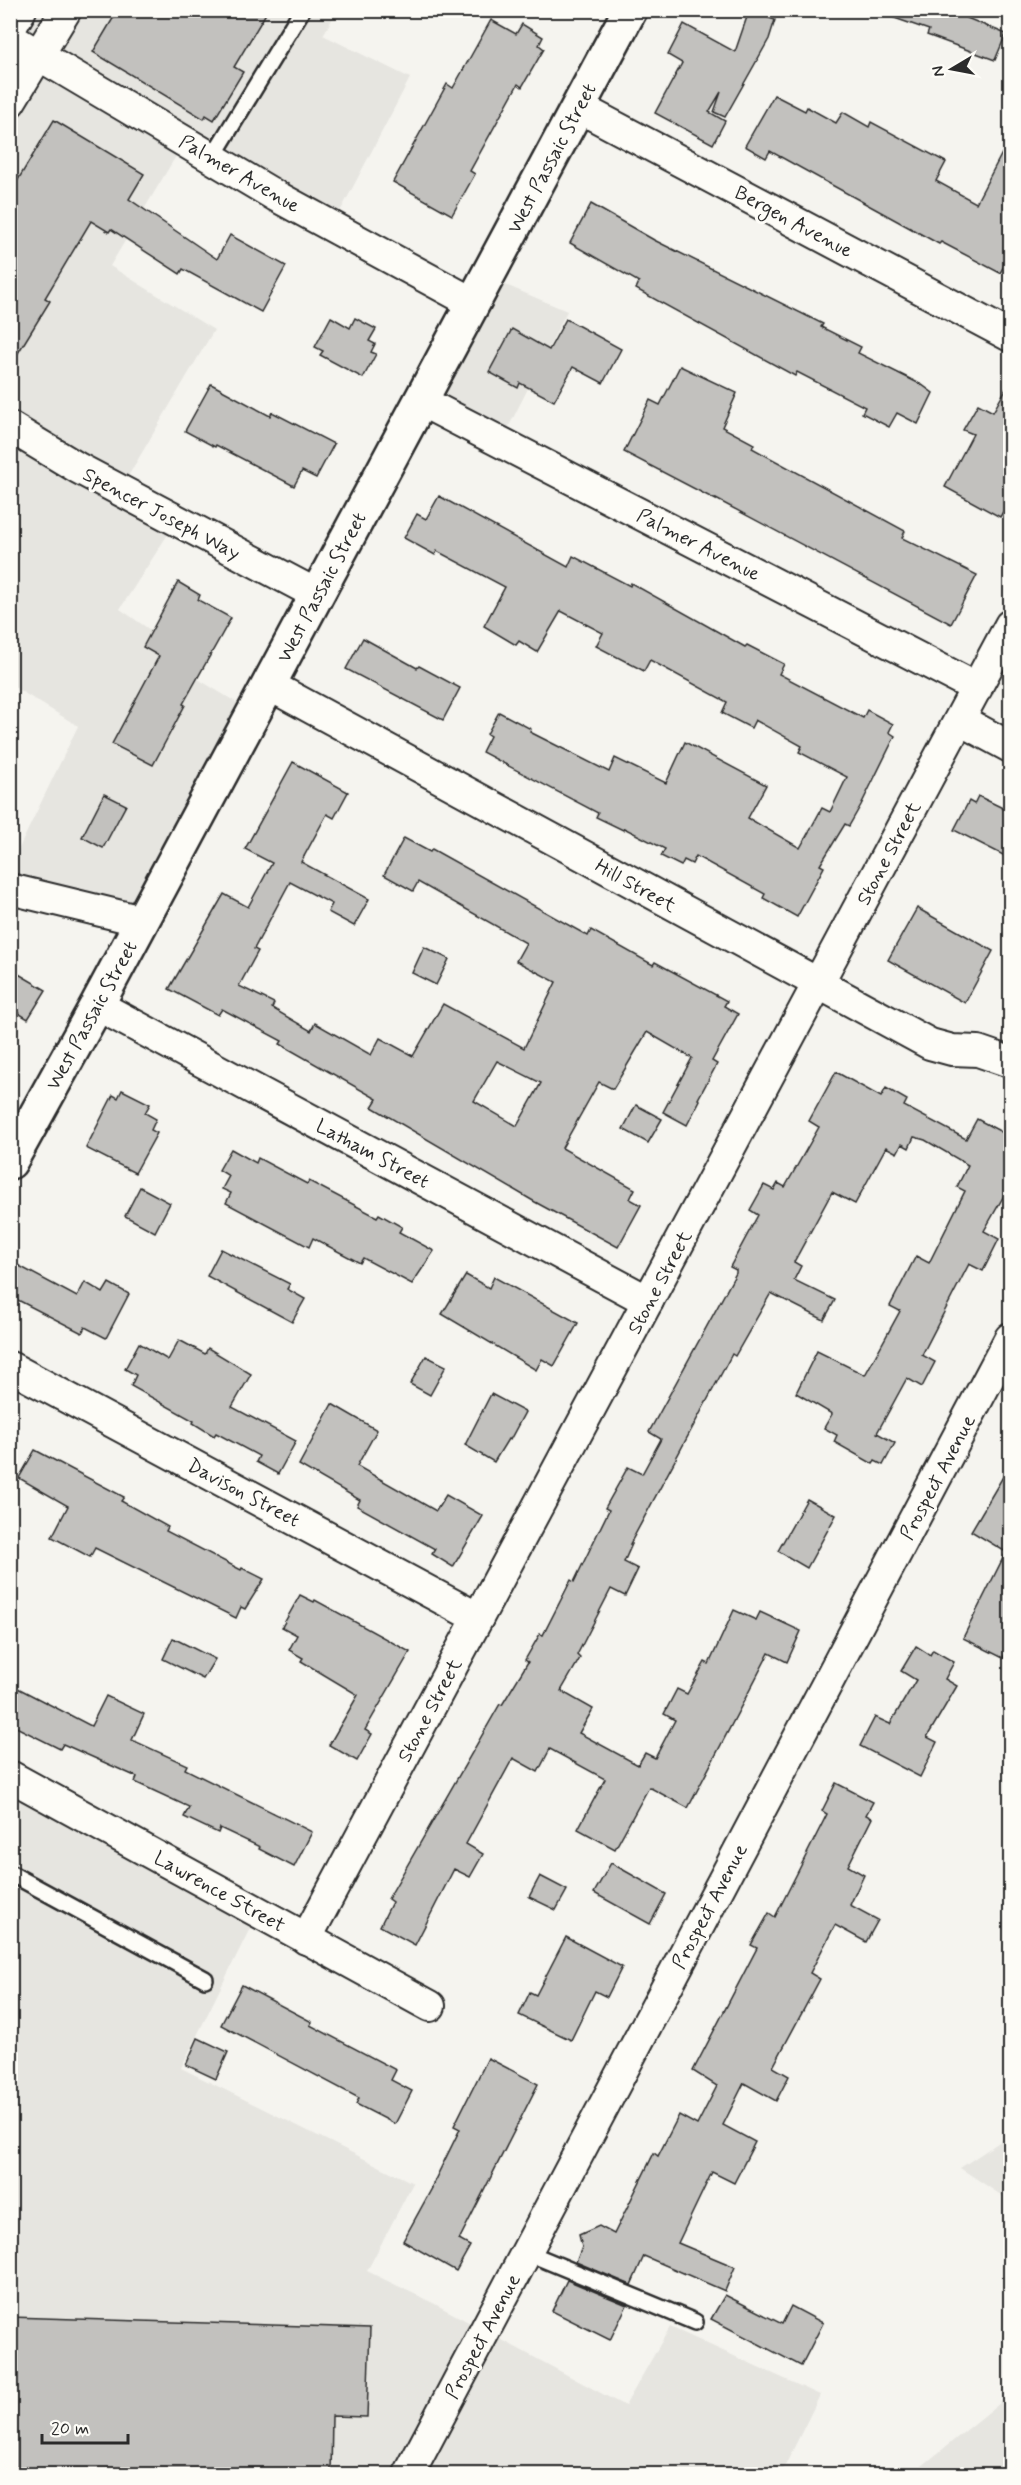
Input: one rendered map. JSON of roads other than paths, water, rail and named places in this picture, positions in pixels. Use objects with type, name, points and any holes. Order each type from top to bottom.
[{"type":"main road","name":"West Passaic Street","points":[[10,1162],[97,1005],[630,10]]},
{"type":"street","points":[[10,29],[21,10]]},
{"type":"street","points":[[10,102],[66,10]]},
{"type":"street","name":"Palmer Avenue","points":[[10,38],[285,201],[473,303]]},
{"type":"street","name":"Bergen Avenue","points":[[578,107],[1011,336]]},
{"type":"street","name":"Palmer Avenue","points":[[421,401],[977,688]]},
{"type":"street","name":"Spencer Joseph Way","points":[[10,427],[78,468],[316,594]]},
{"type":"street","name":"Stone Street","points":[[306,1939],[1011,625]]},
{"type":"street","name":"Hill Street","points":[[269,685],[930,1044],[952,1050],[978,1051],[1011,1062]]},
{"type":"street","points":[[960,720],[1011,747]]},
{"type":"street","points":[[10,889],[142,921]]},
{"type":"street","name":"Latham Street","points":[[97,1005],[648,1301]]},
{"type":"street","name":"Prospect Avenue","points":[[409,2475],[1011,1338]]},
{"type":"street","name":"Davison Street","points":[[10,1367],[478,1618]]},
{"type":"street","name":"Lawrence Street","points":[[10,1776],[430,2006]]},
{"type":"lane","points":[[212,158],[302,10]]},
{"type":"lane","points":[[10,1873],[205,1979]]},
{"type":"lane","points":[[526,2252],[695,2322]]}]
